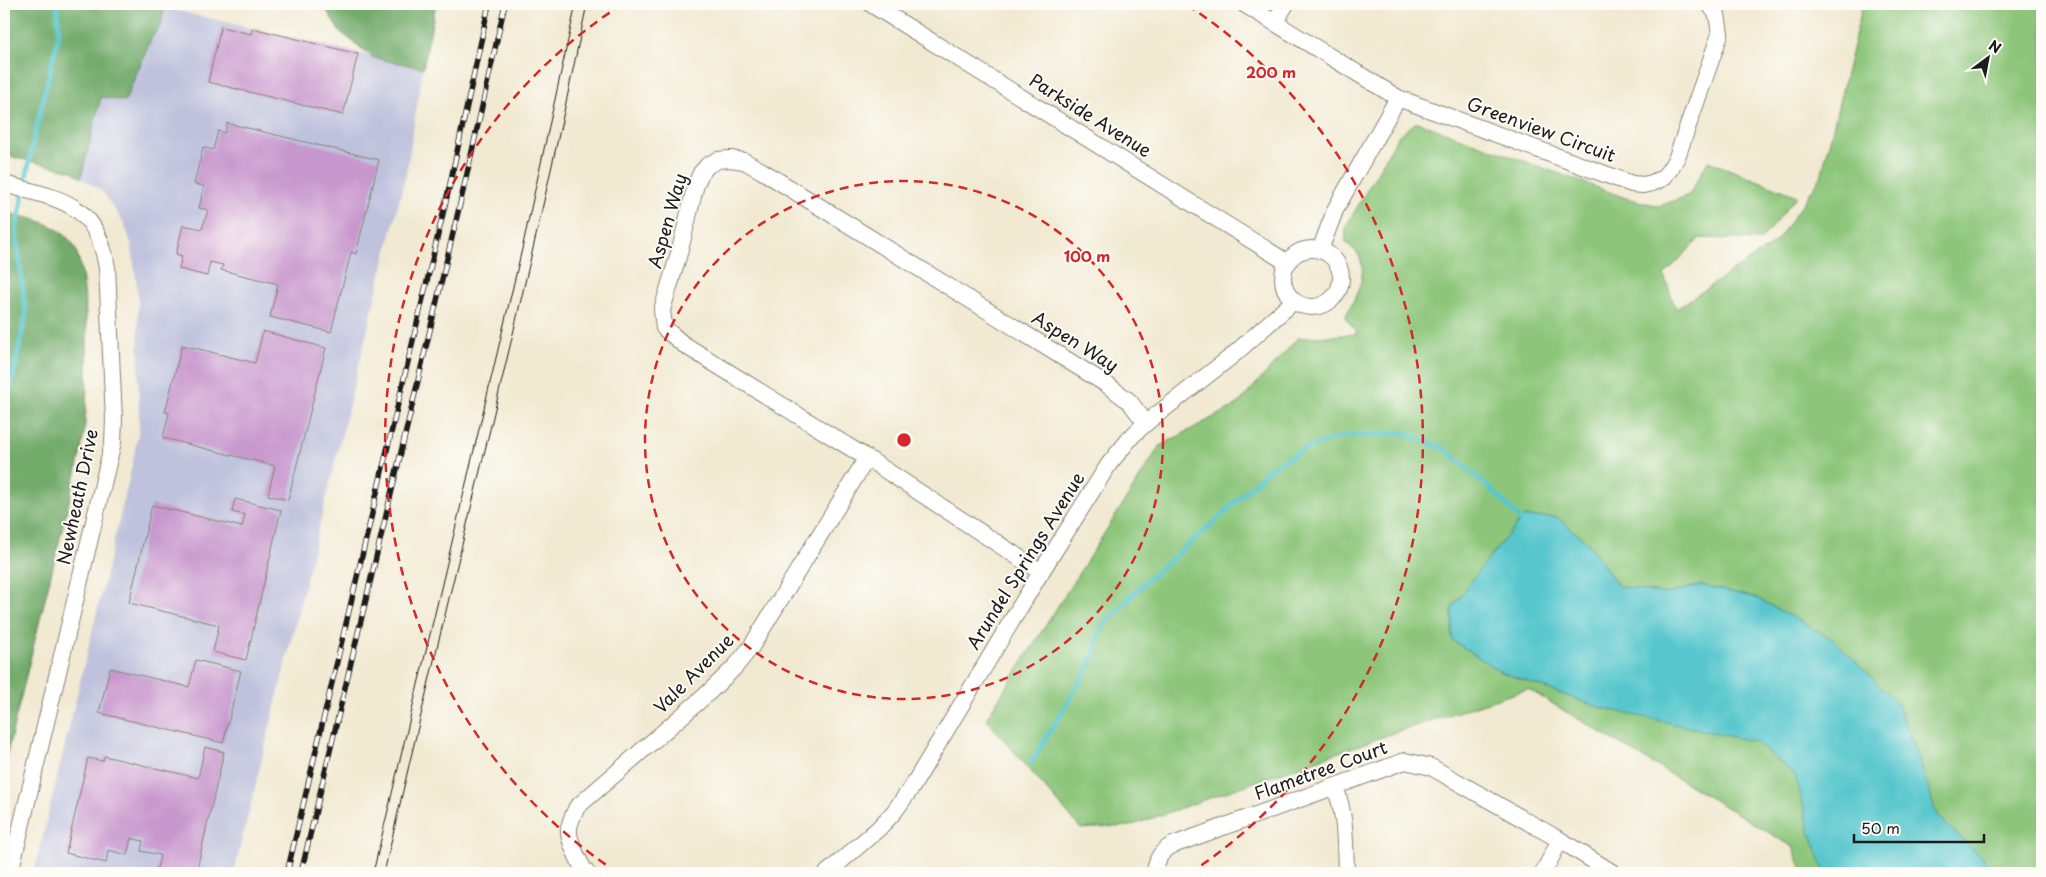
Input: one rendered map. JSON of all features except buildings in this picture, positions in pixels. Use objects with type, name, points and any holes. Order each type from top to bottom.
[{"type":"street","name":"Parkside Avenue","points":[[871,4],[1288,263]]},
{"type":"street","name":"Greenview Circuit","points":[[1244,4],[1398,98],[1632,184],[1643,185],[1663,178],[1677,156],[1720,34],[1720,23],[1717,14],[1709,4]]},
{"type":"street","points":[[1275,22],[1286,4]]},
{"type":"street","points":[[1320,250],[1326,230],[1336,208],[1398,98]]},
{"type":"street","name":"Aspen Way","points":[[1041,572],[867,458],[683,344],[664,328],[662,310],[680,250],[696,184],[701,173],[708,165],[718,160],[730,158],[744,161],[762,171],[1106,384],[1129,401],[1146,423]]},
{"type":"street","name":"Newheath Drive","points":[[4,184],[49,196],[70,204],[96,228],[104,247],[107,268],[114,427],[111,451],[10,873]]},
{"type":"street","points":[[1320,250],[1335,261],[1340,269],[1340,288],[1336,296],[1329,302],[1311,308],[1302,306],[1294,301],[1287,293],[1284,283],[1284,272],[1288,263],[1302,251],[1320,250]]},
{"type":"street","name":"Arundel Springs Avenue","points":[[827,873],[878,829],[903,799],[1109,464],[1132,436],[1146,423],[1232,356],[1294,301]]},
{"type":"street","name":"Vale Avenue","points":[[587,873],[582,867],[568,836],[570,822],[577,807],[706,695],[736,666],[751,647],[867,458]]},
{"type":"street","name":"Flametree Court","points":[[1155,873],[1159,857],[1164,850],[1173,845],[1405,762],[1431,767],[1560,840],[1613,873]]},
{"type":"street","points":[[1335,787],[1341,803],[1343,816],[1346,873]]},
{"type":"street","points":[[1543,873],[1560,840]]},
{"type":"shaded area","points":[[165,8],[423,68],[407,169],[234,873],[34,873],[132,466],[139,428],[138,296],[132,247],[124,223],[101,190],[81,178],[101,97],[125,101],[152,37],[161,25]]},
{"type":"green space","points":[[4,4],[165,4],[161,25],[152,37],[125,101],[101,97],[81,178],[72,171],[4,155]]},
{"type":"green space","points":[[323,4],[436,4],[423,68],[374,58],[339,31]]},
{"type":"green space","points":[[1863,4],[2042,4],[2042,873],[1803,873],[1793,847],[1528,689],[1402,730],[1130,826],[1081,829],[986,719],[1160,446],[1238,404],[1298,338],[1358,334],[1345,317],[1359,287],[1362,270],[1358,254],[1346,243],[1345,228],[1399,135],[1417,122],[1626,198],[1659,206],[1689,195],[1708,161],[1797,196],[1761,240],[1700,238],[1664,275],[1676,309],[1776,242],[1821,177]]},
{"type":"green space","points":[[4,212],[50,225],[72,243],[78,257],[82,277],[87,330],[87,358],[86,407],[82,446],[4,766]]},
{"type":"water","points":[[1523,517],[1557,517],[1588,543],[1618,586],[1666,594],[1701,585],[1757,598],[1834,640],[1897,703],[1920,762],[1937,816],[1999,873],[1825,873],[1809,829],[1795,775],[1756,742],[1598,707],[1501,672],[1452,640],[1452,608],[1484,564]]},
{"type":"waterway","points":[[4,417],[26,314],[16,231],[34,137],[59,34],[57,4]]},
{"type":"waterway","points":[[1031,763],[1089,667],[1102,627],[1145,582],[1218,519],[1270,468],[1303,450],[1343,436],[1403,433],[1445,449],[1496,494],[1526,525]]},
{"type":"tram line","points":[[373,873],[522,249],[576,4]]},
{"type":"tram line","points":[[384,873],[514,330],[587,4]]},
{"type":"railway","points":[[287,873],[450,184],[489,4]]},
{"type":"railway","points":[[301,873],[464,187],[505,4]]}]
